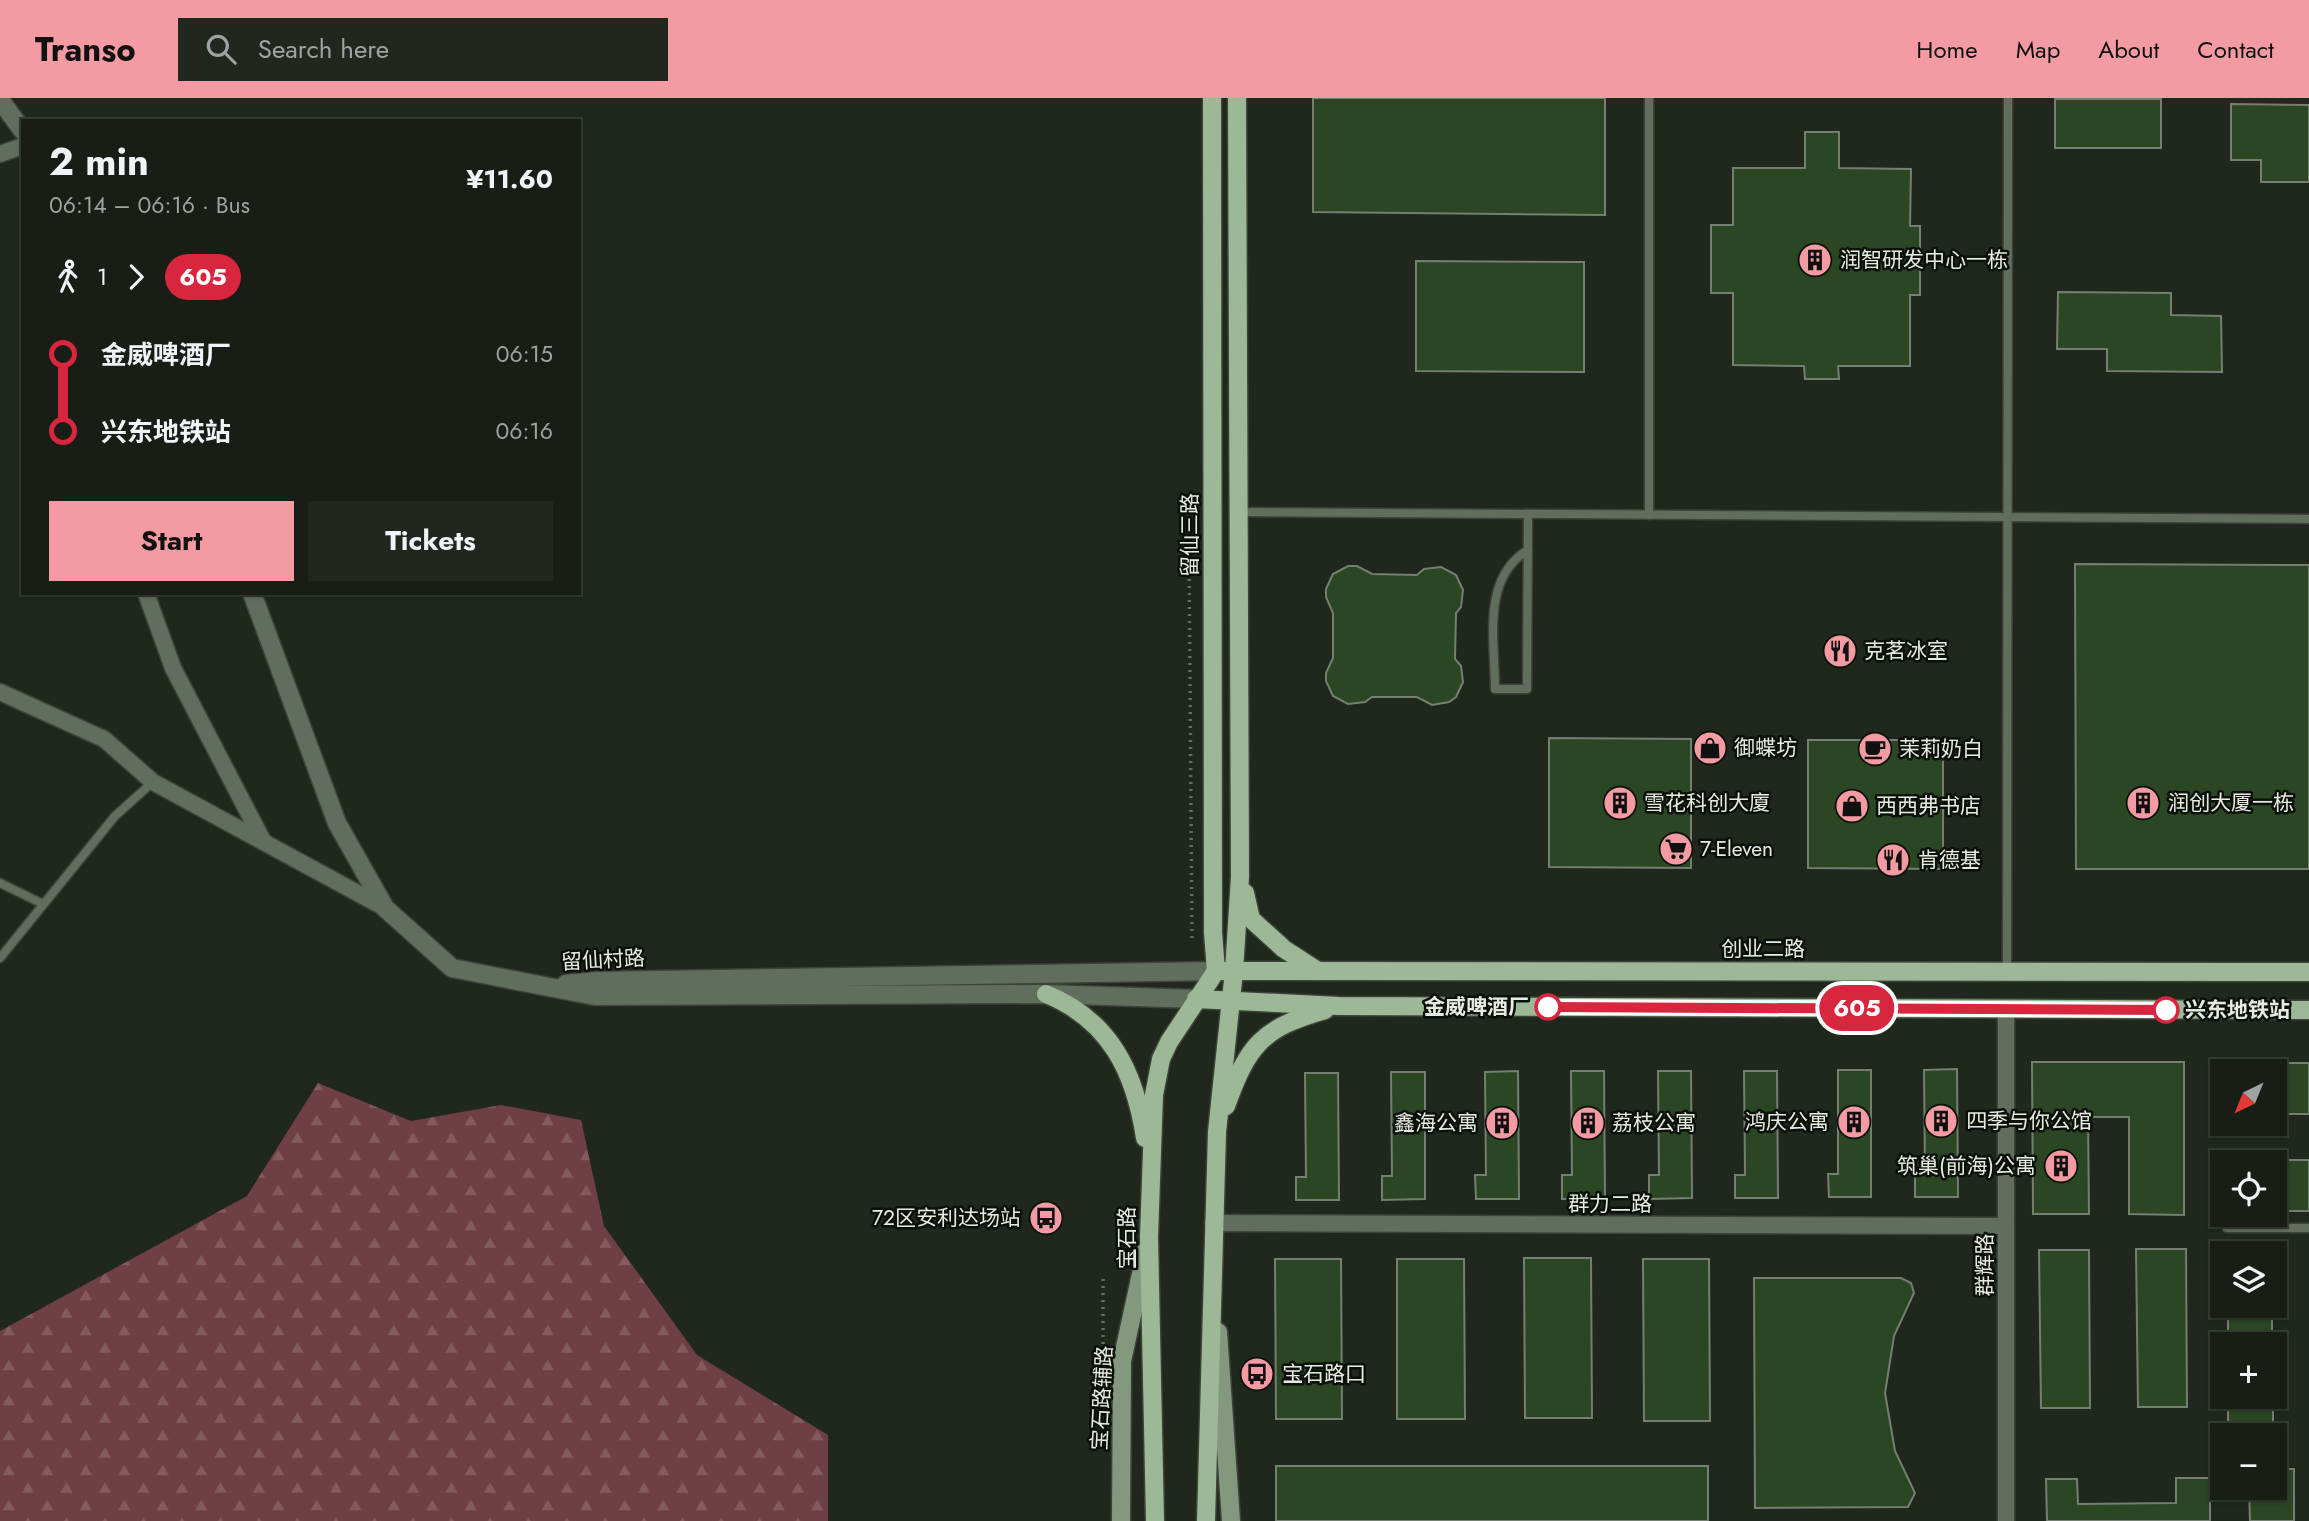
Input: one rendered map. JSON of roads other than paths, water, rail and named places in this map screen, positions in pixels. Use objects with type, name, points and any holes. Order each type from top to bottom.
[{"type":"main road","name":"留仙三路","points":[[1212,98],[1213,932],[1216,971]]},
{"type":"main road","points":[[1206,1521],[1217,1132],[1234,971],[1240,877],[1237,98]]},
{"type":"main road","points":[[1240,877],[1251,919],[1284,949],[1318,971]]},
{"type":"main road","name":"创业二路","points":[[1216,971],[2309,972]]},
{"type":"main road","name":"宝石路","points":[[1154,1521],[1149,1170],[1154,1095],[1161,1059],[1177,1027],[1216,971]]},
{"type":"main road","points":[[1046,994],[1083,1013],[1114,1047],[1128,1076],[1143,1124],[1149,1170]]},
{"type":"main road","points":[[1196,999],[1339,1006],[2309,1010]]},
{"type":"main road","points":[[1217,1132],[1236,1078],[1263,1037],[1295,1019],[1339,1006]]},
{"type":"main road","name":"宝石路辅路","points":[[1121,1521],[1122,1361],[1149,1237]]},
{"type":"main road","points":[[1212,1251],[1231,1521]]},
{"type":"street","points":[[0,100],[21,128]]},
{"type":"street","points":[[0,154],[21,147]]},
{"type":"street","points":[[147,595],[173,668],[263,841]]},
{"type":"street","points":[[253,595],[337,823],[385,908]]},
{"type":"street","points":[[0,692],[104,739],[153,782],[385,908],[452,968],[552,985]]},
{"type":"street","name":"留仙村路","points":[[552,985],[598,981],[1216,971]]},
{"type":"street","name":"留仙村路","points":[[552,985],[595,996],[1046,994],[1196,999]]},
{"type":"street","name":"群辉路","points":[[2006,1009],[2006,1521]]},
{"type":"street","name":"群力二路","points":[[1213,1223],[2006,1226]]},
{"type":"lane","points":[[1649,98],[1649,515]]},
{"type":"lane","points":[[2007,971],[2008,98]]},
{"type":"lane","points":[[1239,512],[2309,519]]},
{"type":"lane","points":[[1528,514],[1528,550],[1527,689],[1495,689],[1495,594],[1505,567],[1528,550]]},
{"type":"lane","points":[[0,958],[115,816],[153,782]]},
{"type":"lane","points":[[0,883],[43,904]]},
{"type":"lane","points":[[2227,1228],[2309,1228]]},
{"type":"place","name":"润智研发中心一栋","points":[[1815,260]]},
{"type":"place","name":"克茗冰室","points":[[1840,651]]},
{"type":"place","name":"御蝶坊","points":[[1710,748]]},
{"type":"place","name":"茉莉奶白","points":[[1875,749]]},
{"type":"place","name":"雪花科创大廈","points":[[1620,803]]},
{"type":"place","name":"润创大厦一栋","points":[[2143,803]]},
{"type":"place","name":"西西弗书店","points":[[1852,806]]},
{"type":"place","name":"7-Eleven","points":[[1676,849]]},
{"type":"place","name":"肯德基","points":[[1893,860]]},
{"type":"place","name":"金威啤酒厂","points":[[1548,1007]]},
{"type":"place","name":"兴东地铁站","points":[[2166,1010]]},
{"type":"place","name":"四季与你公馆","points":[[1941,1121]]},
{"type":"place","name":"鸿庆公寓","points":[[1854,1122]]},
{"type":"place","name":"鑫海公寓","points":[[1502,1123]]},
{"type":"place","name":"荔枝公寓","points":[[1588,1123]]},
{"type":"place","name":"筑巢(前海)公寓","points":[[2061,1166]]},
{"type":"place","name":"72区安利达场站","points":[[1046,1218]]},
{"type":"place","name":"宝石路口","points":[[1257,1374]]}]
